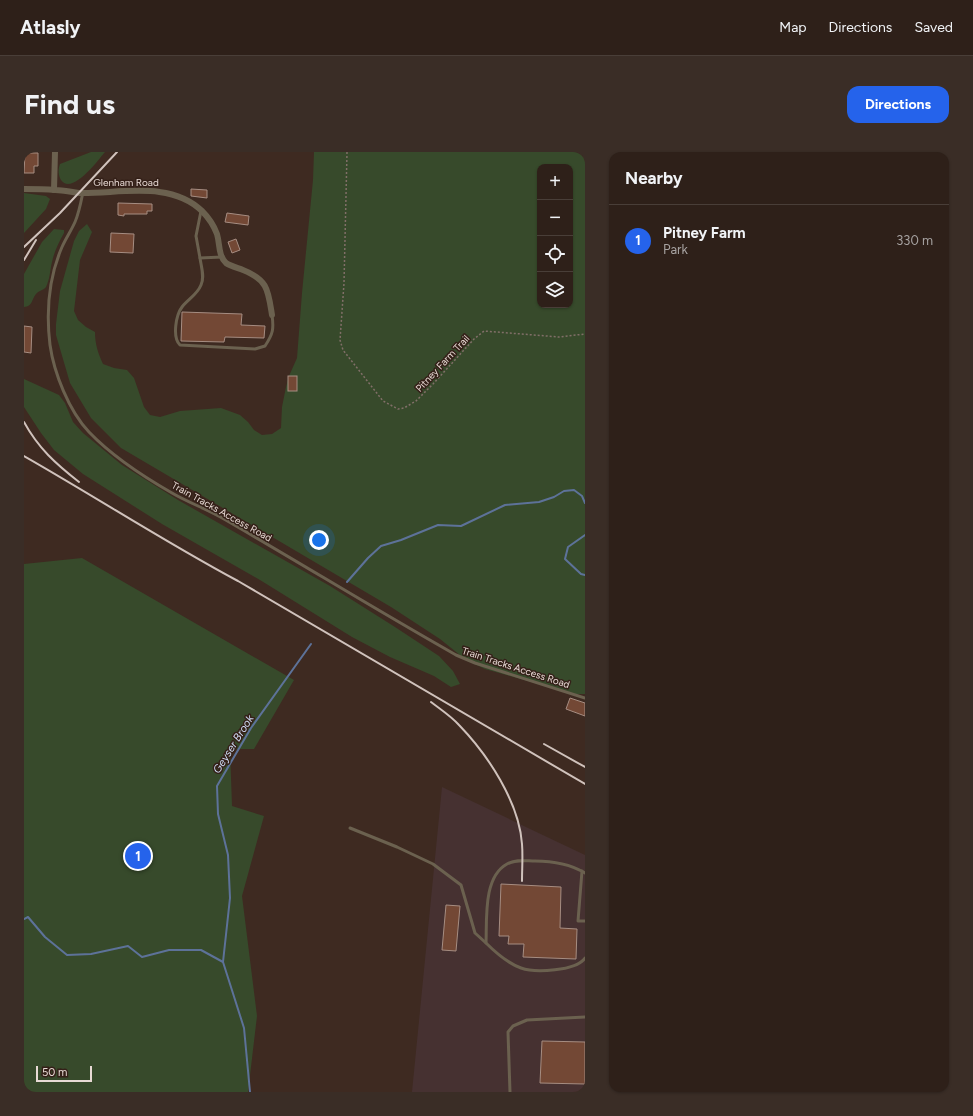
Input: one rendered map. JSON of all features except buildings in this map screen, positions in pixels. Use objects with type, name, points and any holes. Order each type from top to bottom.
[{"type":"street","points":[[24,189],[54,190],[55,152]]},
{"type":"street","name":"Glenham Road","points":[[54,190],[81,192],[150,191],[164,192],[181,197],[201,210],[211,223],[217,234],[222,257]]},
{"type":"street","points":[[222,257],[227,264],[254,275],[262,280],[267,289],[272,315]]},
{"type":"lane","name":"Train Tracks Access Road","points":[[81,192],[76,221],[62,248],[52,278],[48,315],[50,346],[55,368],[63,390],[80,422],[89,433],[132,467],[172,493],[220,517],[456,655],[475,663],[585,698]]},
{"type":"lane","points":[[201,210],[196,236],[203,275],[201,285],[191,299],[181,308],[177,320],[175,336],[177,342],[180,345],[255,349],[265,346],[271,337],[274,327],[272,315]]},
{"type":"lane","points":[[200,258],[222,257]]},
{"type":"lane","points":[[350,828],[397,847],[433,864],[461,885],[475,933],[501,958],[521,968],[549,971],[574,967],[585,958]]},
{"type":"lane","points":[[486,943],[488,892],[496,874],[507,864],[518,861],[548,861],[573,866],[584,872],[578,921],[585,921]]},
{"type":"lane","points":[[510,1092],[508,1032],[513,1026],[527,1020],[585,1017]]},
{"type":"path","name":"Pitney Farm Trail","points":[[347,152],[344,283],[340,340],[343,350],[383,401],[398,409],[404,408],[416,402],[474,339],[484,331],[559,337],[585,334]]},
{"type":"shaded area","points":[[442,787],[585,855],[585,1092],[412,1092]]},
{"type":"green space","points":[[91,152],[105,152],[85,175],[78,180],[66,184],[61,180],[59,176],[60,164]]},
{"type":"green space","points":[[314,152],[585,152],[585,694],[575,694],[485,669],[466,660],[440,639],[391,607],[121,448],[91,418],[70,383],[56,335],[60,291],[74,241],[79,231],[87,224],[92,232],[80,260],[74,311],[78,320],[95,332],[97,348],[103,364],[114,368],[127,370],[134,378],[144,407],[150,415],[160,417],[180,411],[221,408],[240,415],[254,430],[262,435],[272,434],[281,428],[282,407],[286,387],[297,358],[313,180]]},
{"type":"green space","points":[[24,193],[46,196],[50,199],[46,209],[24,233]]},
{"type":"green space","points":[[54,229],[64,230],[64,233],[54,255],[46,287],[36,294],[29,305],[24,307],[24,274],[42,242]]},
{"type":"green space","points":[[24,379],[59,395],[65,403],[73,422],[83,433],[122,465],[178,500],[330,586],[395,627],[439,656],[453,671],[460,684],[451,687],[434,676],[390,657],[352,637],[260,580],[162,524],[83,474],[54,450],[24,407]]},
{"type":"green space","points":[[82,558],[294,680],[254,749],[230,749],[232,806],[264,816],[242,896],[257,1016],[248,1092],[24,1092],[24,564]]},
{"type":"waterway","name":"Geyser Brook","points":[[347,582],[368,558],[381,546],[401,540],[438,525],[461,526],[505,505],[539,502],[554,497],[564,491],[574,490],[582,496],[585,503]]},
{"type":"waterway","name":"Geyser Brook","points":[[585,535],[568,547],[565,559],[581,574],[585,575]]},
{"type":"waterway","name":"Geyser Brook","points":[[250,1092],[244,1028],[223,962],[230,898],[228,855],[218,814],[217,786],[251,728],[311,644]]},
{"type":"waterway","points":[[24,919],[28,917],[45,937],[67,955],[91,954],[128,946],[142,957],[169,950],[201,950],[223,962]]},
{"type":"railway","points":[[24,247],[60,213],[117,152]]},
{"type":"railway","points":[[24,260],[36,240]]},
{"type":"railway","points":[[24,422],[41,448],[79,482]]},
{"type":"railway","points":[[24,456],[184,551],[585,784]]},
{"type":"railway","points":[[431,702],[453,719],[470,737],[481,750],[500,780],[515,812],[520,828],[522,844],[522,881]]},
{"type":"railway","points":[[544,744],[585,767]]},
{"type":"place","name":"Pitney Farm","points":[[138,856]]}]
